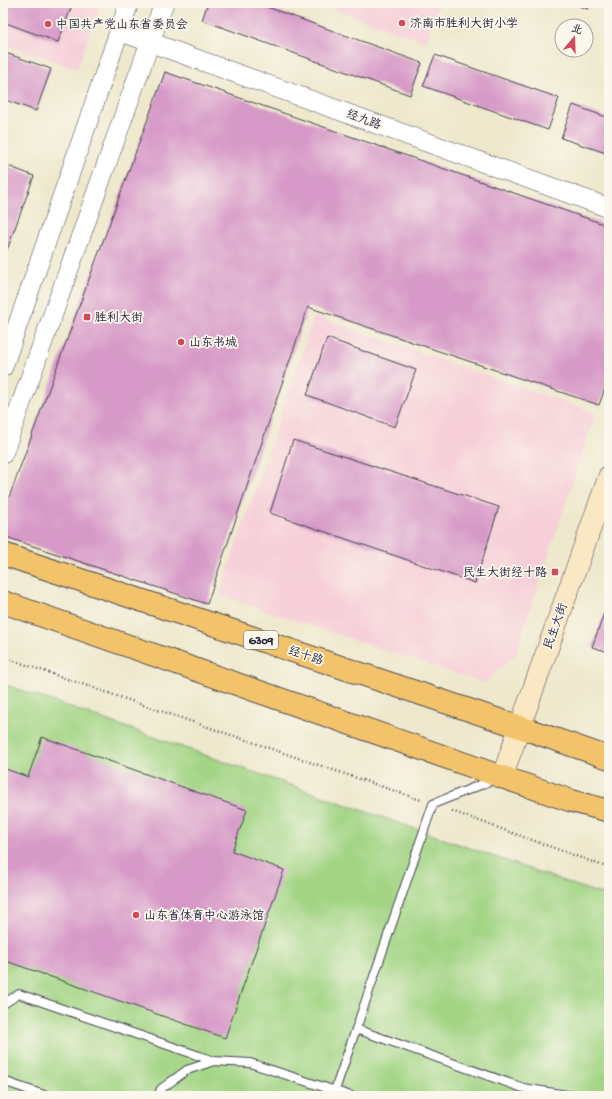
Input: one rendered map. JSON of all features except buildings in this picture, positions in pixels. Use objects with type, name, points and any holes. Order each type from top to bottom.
[{"type":"highway","name":"经十路","points":[[3,554],[609,758]]},
{"type":"highway","points":[[3,602],[502,777],[572,801],[609,811]]},
{"type":"main road","name":"民生大街","points":[[502,777],[609,476]]},
{"type":"main road","points":[[572,801],[609,820]]},
{"type":"street","points":[[3,367],[129,3]]},
{"type":"street","points":[[3,454],[164,3]]},
{"type":"street","name":"经九路","points":[[119,31],[609,208]]},
{"type":"lane","points":[[335,1090],[433,804],[502,777]]},
{"type":"lane","points":[[3,1004],[19,994],[214,1061],[250,1063],[351,1096]]},
{"type":"lane","points":[[356,1029],[523,1088],[573,1096]]},
{"type":"lane","points":[[158,1096],[161,1089],[187,1070],[214,1061]]},
{"type":"lane","points":[[3,1081],[47,1096]]},
{"type":"path","points":[[3,657],[372,782],[609,868]]},
{"type":"shaded area","name":"中国共产党山东省委员会","points":[[3,3],[101,3],[77,69],[3,44]]},
{"type":"shaded area","name":"济南市胜利大街小学","points":[[318,3],[439,3],[426,42]]},
{"type":"shaded area","points":[[314,316],[596,413],[515,655],[484,683],[219,595]]},
{"type":"green space","points":[[3,684],[609,897],[609,1096],[3,1096]]},
{"type":"place","name":"济南市胜利大街小学","points":[[402,23]]},
{"type":"place","name":"中国共产党山东省委员会","points":[[48,24]]},
{"type":"place","name":"胜利大街","points":[[87,317]]},
{"type":"place","name":"山东书城","points":[[181,342]]},
{"type":"place","name":"民生大街经十路","points":[[555,572]]},
{"type":"place","name":"山东省体育中心游泳馆","points":[[136,915]]}]
